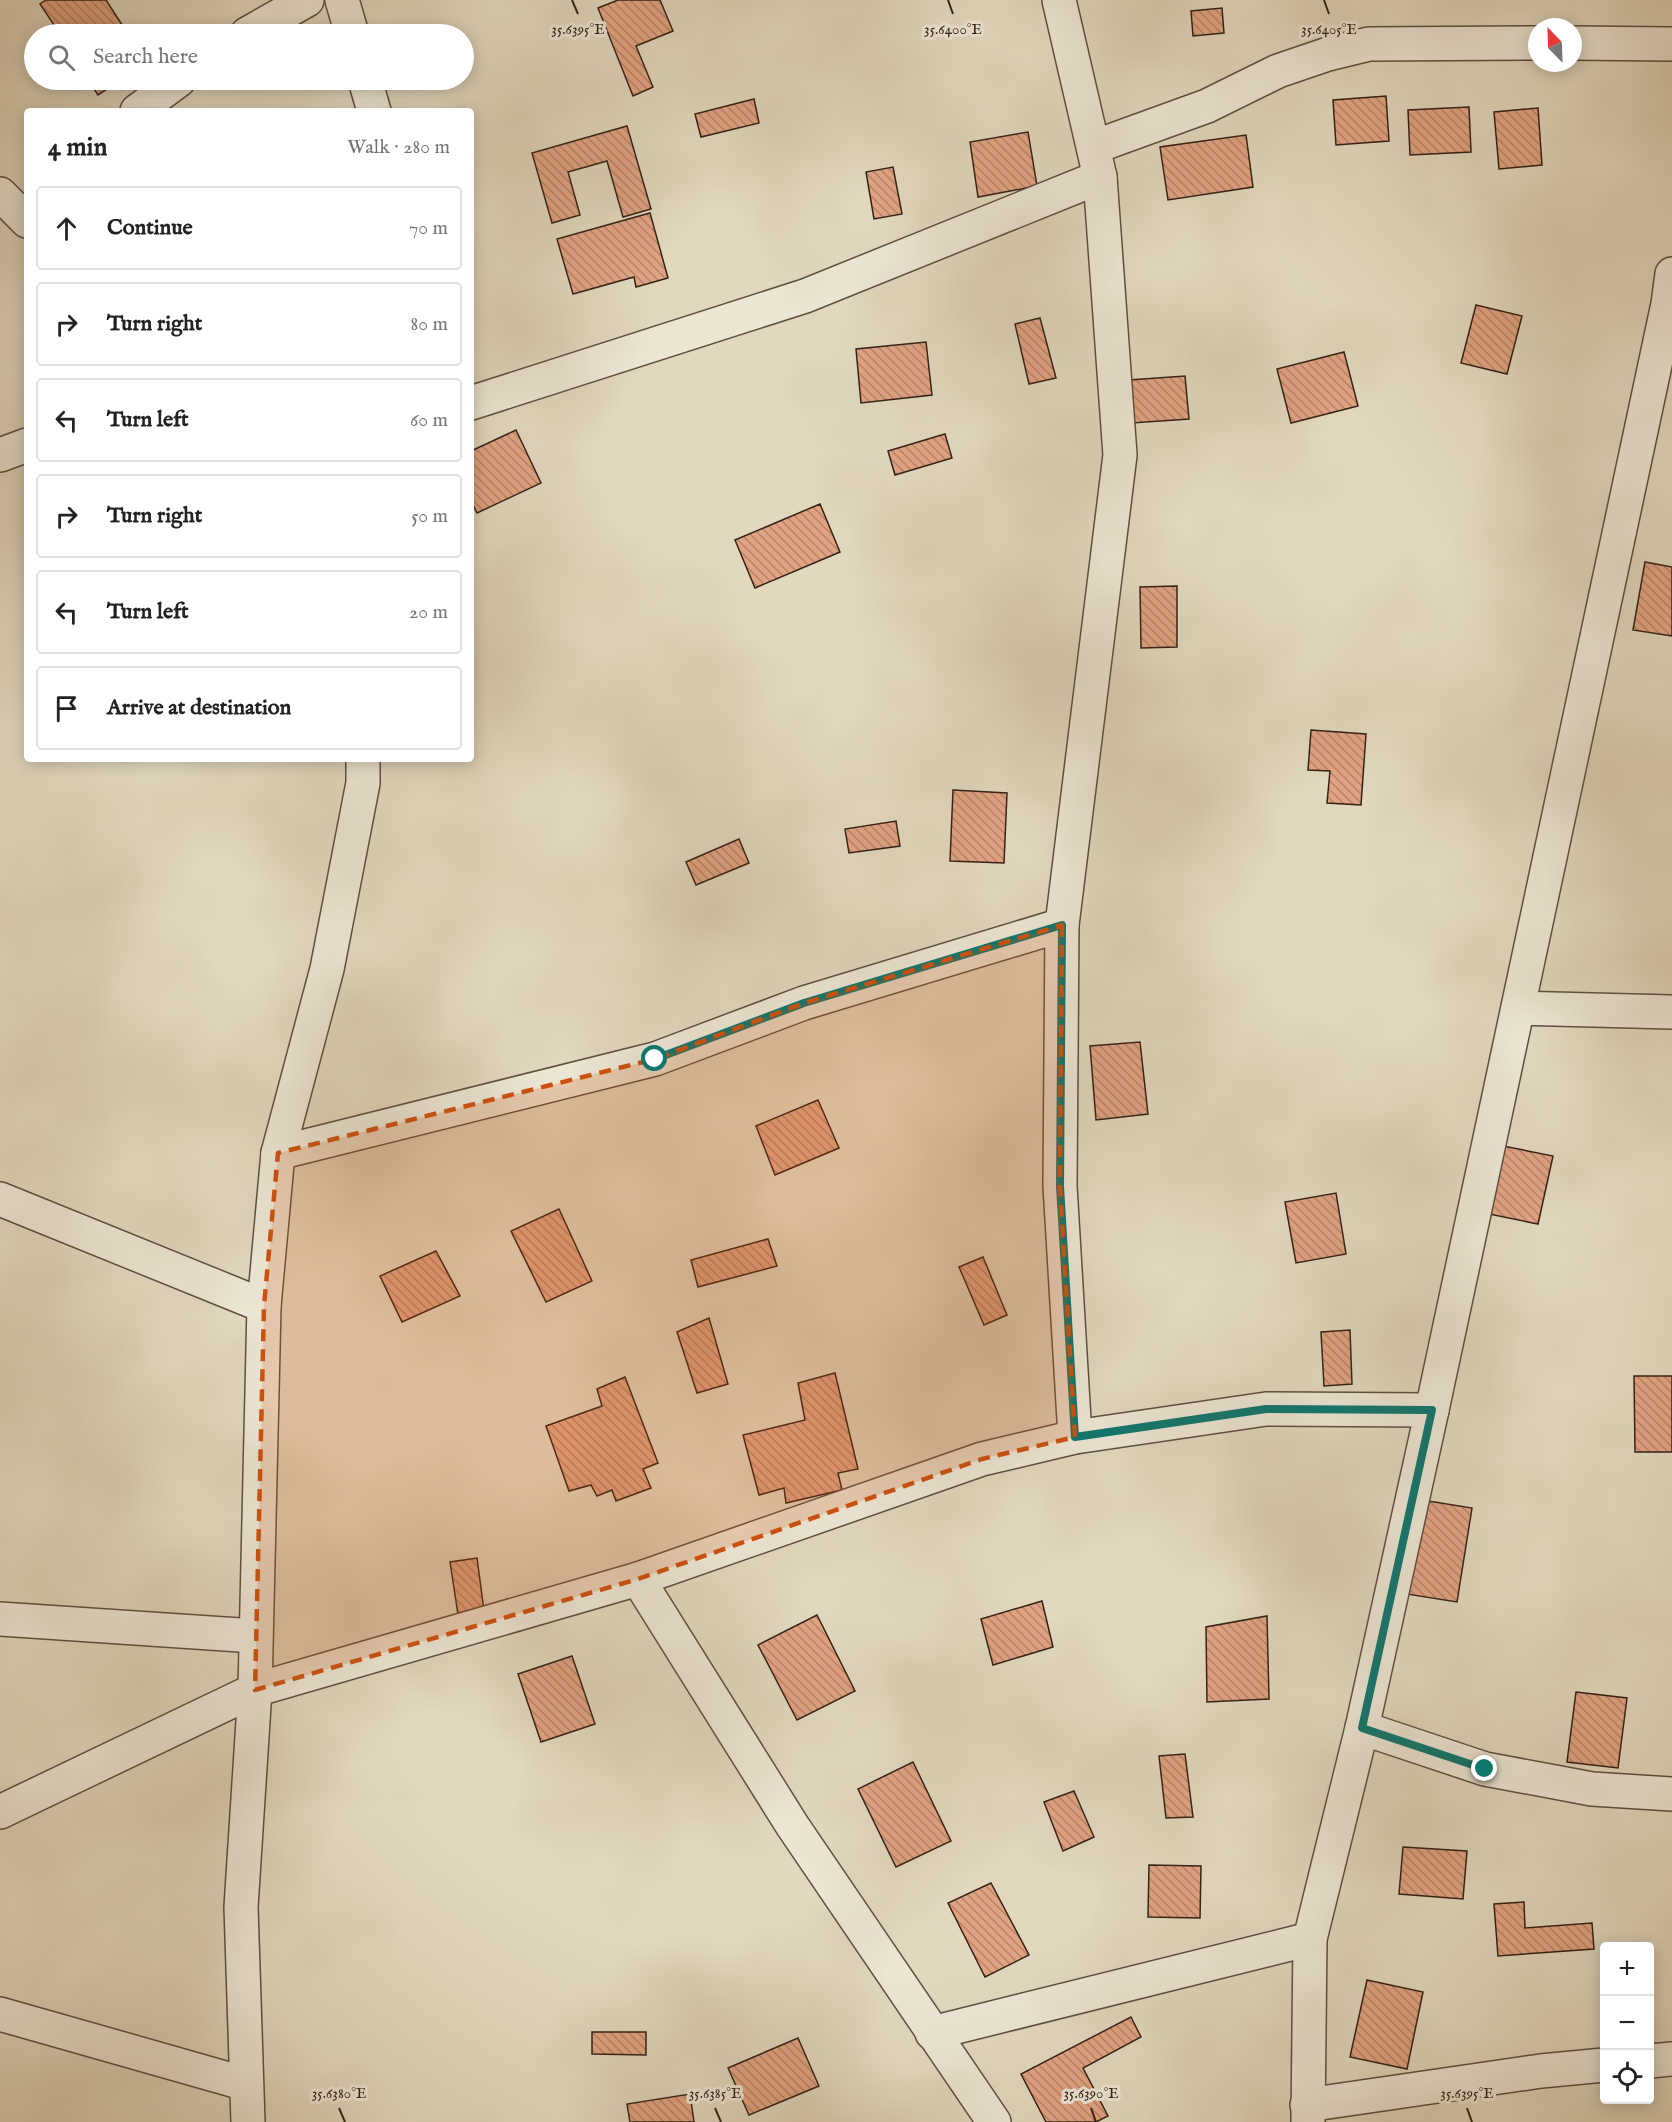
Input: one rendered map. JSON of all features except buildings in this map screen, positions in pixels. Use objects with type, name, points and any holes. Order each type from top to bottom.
[{"type":"street","points":[[265,24],[307,0]]},
{"type":"street","points":[[342,0],[348,24]]},
{"type":"street","points":[[1059,0],[1097,162],[1120,455],[1062,925],[1060,1186],[1075,1437]]},
{"type":"street","points":[[474,402],[805,296],[1097,162],[1278,71],[1328,54],[1370,44],[1528,43]]},
{"type":"street","points":[[1582,43],[1672,44]]},
{"type":"street","points":[[140,108],[165,90]]},
{"type":"street","points":[[367,90],[373,108]]},
{"type":"street","points":[[0,194],[24,218]]},
{"type":"street","points":[[1600,2065],[1541,2071],[1307,2114],[1310,1939],[1362,1728],[1432,1410],[1668,304],[1672,274]]},
{"type":"street","points":[[0,455],[24,446]]},
{"type":"street","points":[[248,2122],[241,1907],[255,1690],[264,1306],[278,1153],[327,969],[363,783],[363,762]]},
{"type":"street","points":[[278,1153],[655,1059],[804,1003],[1062,925]]},
{"type":"street","points":[[1518,1008],[1672,1012]]},
{"type":"street","points":[[0,1199],[264,1306]]},
{"type":"street","points":[[0,1812],[255,1690],[638,1579],[982,1459],[1075,1437],[1266,1409],[1432,1410]]},
{"type":"street","points":[[638,1579],[792,1825],[932,2033],[983,2120]]},
{"type":"street","points":[[0,1619],[255,1636]]},
{"type":"street","points":[[1362,1728],[1485,1769],[1592,1789],[1672,1794]]},
{"type":"street","points":[[932,2033],[1310,1939]]},
{"type":"street","points":[[0,2014],[246,2084]]},
{"type":"street","points":[[1654,2061],[1672,2059]]},
{"type":"highlighted area","points":[[1062,925],[1060,1186],[1075,1437],[982,1459],[638,1579],[255,1690],[264,1306],[278,1153],[655,1059],[804,1003]]},
{"type":"route","points":[[655,1059],[804,1003],[1062,925],[1060,1186],[1075,1437],[1266,1409],[1432,1410],[1362,1728],[1485,1769]]}]
